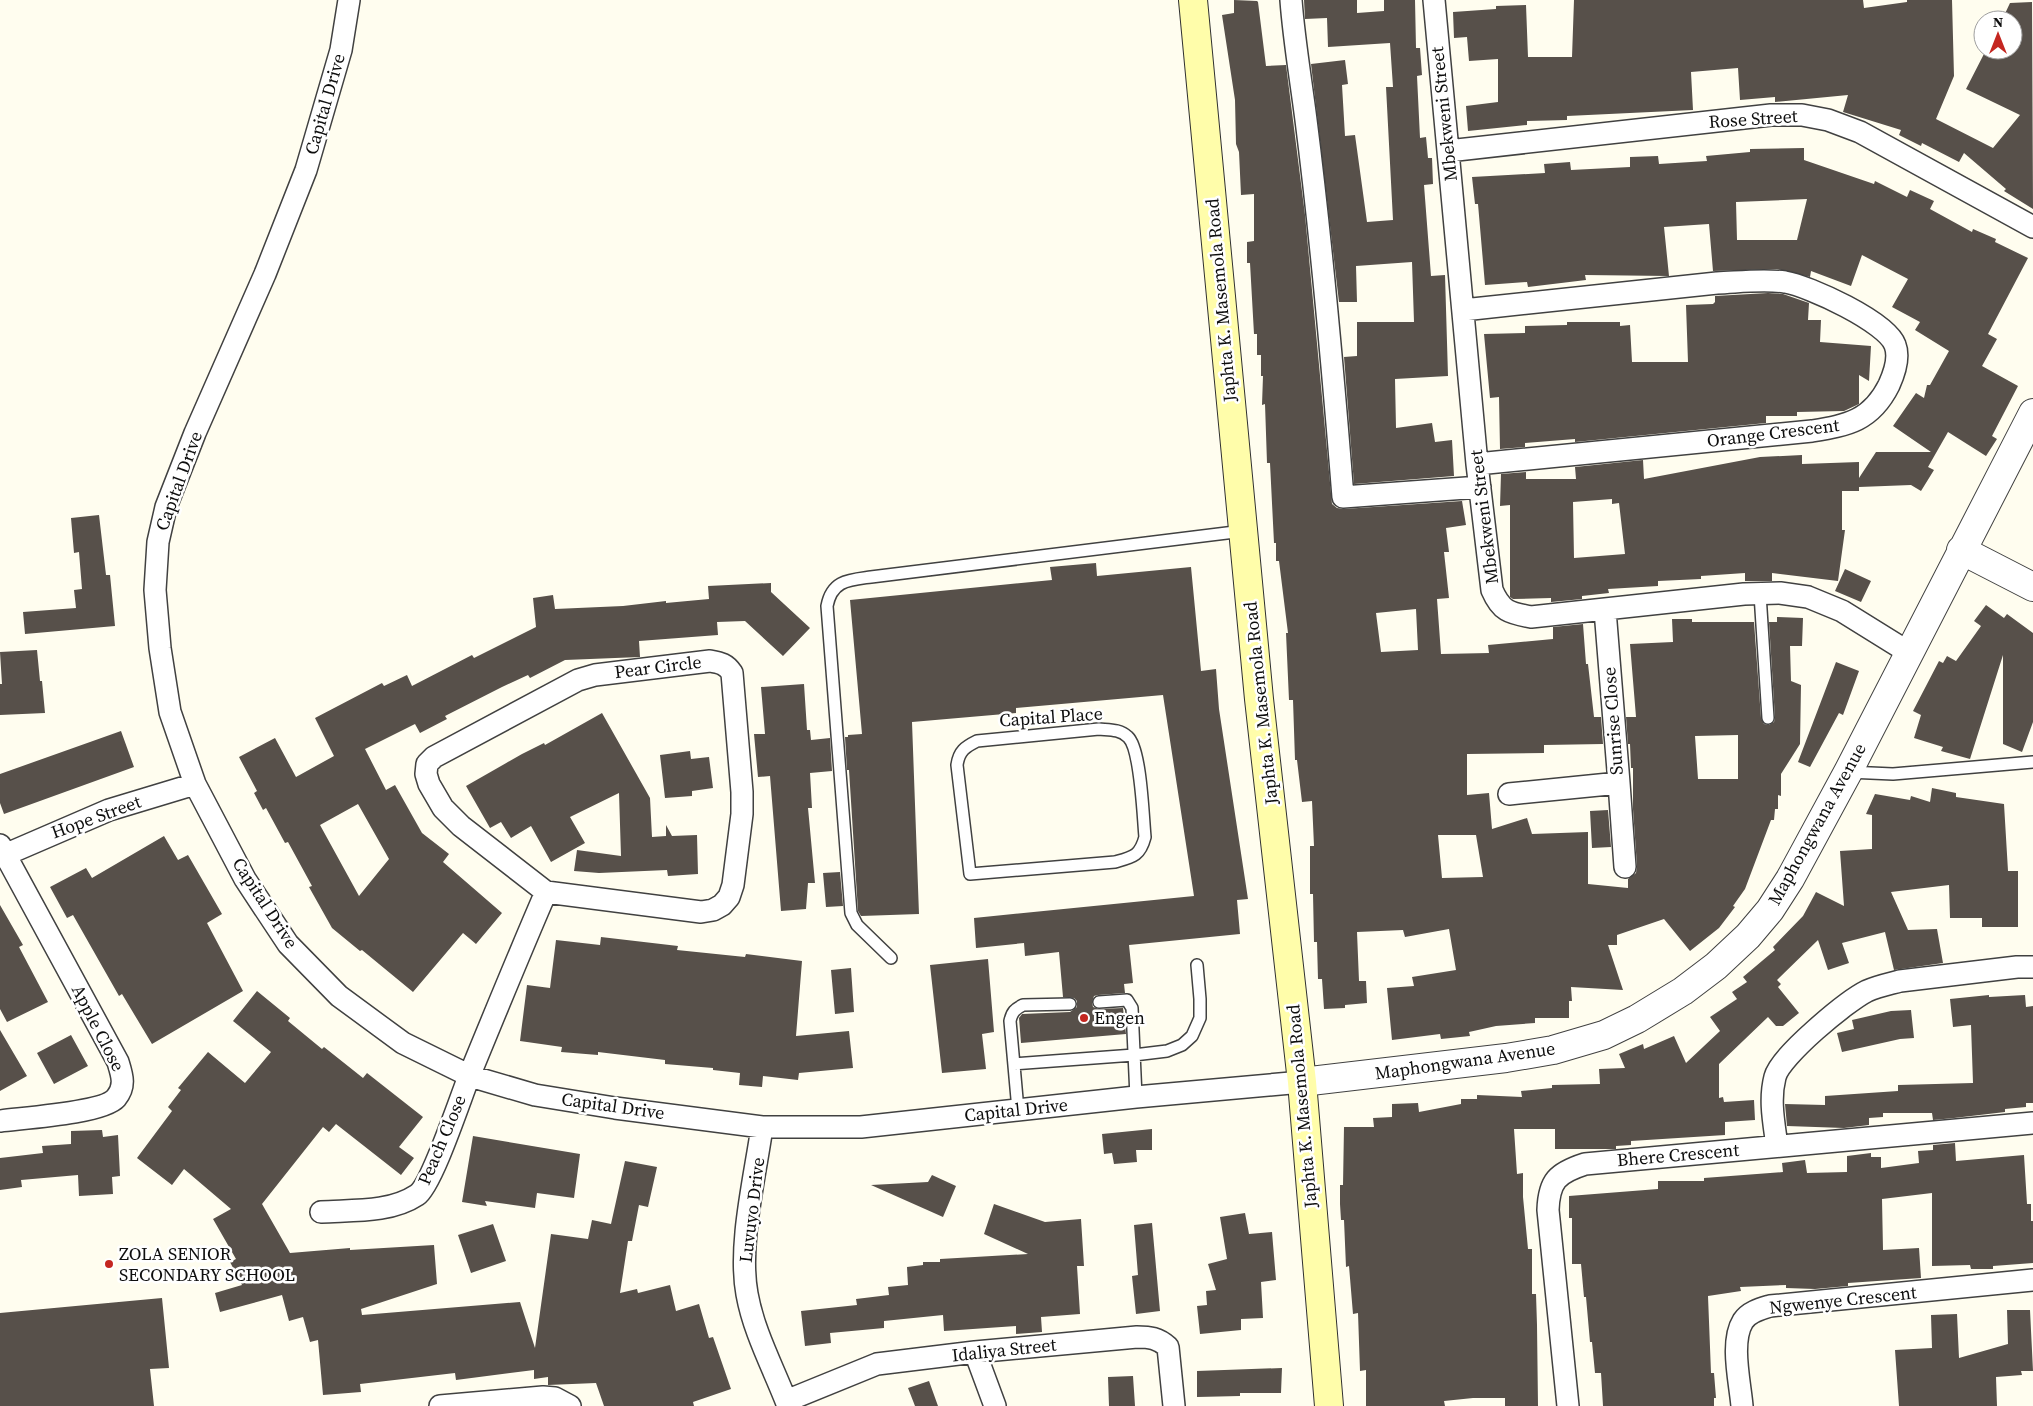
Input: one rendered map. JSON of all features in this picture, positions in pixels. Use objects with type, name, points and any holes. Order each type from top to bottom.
[{"type":"main road","name":"Japhta K. Masemola Road","points":[[1193,0],[1259,699],[1302,1082],[1330,1406]]},
{"type":"street","name":"Capital Drive","points":[[349,0],[341,50],[306,170],[265,274],[166,507],[158,542],[156,590],[162,657],[170,712],[195,784],[245,879],[288,944],[339,996],[403,1043],[470,1076],[535,1095],[615,1108],[762,1127],[861,1127],[1136,1097],[1302,1082]]},
{"type":"street","points":[[1291,0],[1293,30],[1324,271],[1344,497],[1480,487]]},
{"type":"street","name":"Mbekweni Street","points":[[1434,0],[1477,464],[1492,590],[1497,602],[1510,614],[1531,617],[1780,593],[1808,597],[1842,611],[1908,652]]},
{"type":"street","name":"Rose Street","points":[[1448,151],[1771,115],[1802,115],[1828,120],[1860,132],[2033,227]]},
{"type":"street","name":"Orange Crescent","points":[[1463,310],[1717,283],[1786,282],[1814,291],[1878,325],[1890,335],[1895,345],[1897,358],[1893,377],[1882,398],[1866,415],[1844,426],[1812,431],[1477,464]]},
{"type":"street","name":"Maphongwana Avenue","points":[[1302,1082],[1506,1058],[1553,1050],[1604,1035],[1637,1020],[1683,991],[1716,966],[1748,936],[1770,910],[1790,879],[1848,772],[2033,412]]},
{"type":"street","points":[[1961,550],[2033,587]]},
{"type":"street","name":"Sunrise Close","points":[[1509,794],[1618,783],[1605,610]]},
{"type":"street","name":"Pear Circle","points":[[710,661],[728,666],[732,673],[742,792],[742,814],[733,885],[729,897],[722,905],[712,910],[701,912],[546,892],[461,826],[443,808],[429,784],[426,774],[428,764],[434,757],[578,680],[595,675],[710,661]]},
{"type":"street","points":[[1618,783],[1625,867]]},
{"type":"street","name":"Hope Street","points":[[2,852],[109,810],[195,784]]},
{"type":"street","name":"Apple Close","points":[[0,1121],[99,1107],[115,1100],[122,1088],[123,1077],[118,1062],[2,852]]},
{"type":"street","points":[[470,1076],[546,892]]},
{"type":"street","points":[[1777,1146],[1772,1103],[1775,1076],[1783,1061],[1851,1000],[1874,988],[1900,981],[2017,967],[2033,967]]},
{"type":"street","name":"Peach Close","points":[[321,1212],[380,1208],[401,1203],[419,1194],[432,1173],[470,1076]]},
{"type":"street","name":"Bhere Crescent","points":[[1568,1406],[1548,1210],[1549,1194],[1555,1180],[1566,1170],[1585,1164],[2033,1123]]},
{"type":"street","name":"Luvuyo Drive","points":[[762,1127],[744,1266],[747,1294],[754,1320],[787,1404]]},
{"type":"street","name":"Ngwenye Crescent","points":[[1742,1406],[1737,1336],[1744,1320],[1754,1311],[1770,1306],[2033,1280]]},
{"type":"street","name":"Idaliya Street","points":[[787,1404],[877,1364],[975,1352],[1137,1337],[1162,1341],[1168,1347],[1174,1406]]},
{"type":"street","points":[[975,1352],[995,1406]]},
{"type":"street","points":[[440,1406],[543,1397],[555,1398],[570,1406]]},
{"type":"lane","points":[[891,958],[858,925],[851,913],[827,606],[829,596],[836,586],[846,581],[871,577],[1243,531]]},
{"type":"lane","points":[[1760,594],[1768,718]]},
{"type":"lane","name":"Capital Place","points":[[1099,729],[1118,730],[1129,737],[1136,751],[1145,837],[1142,849],[1132,857],[1115,862],[970,874],[957,765],[959,754],[967,746],[977,741],[1099,729]]},
{"type":"lane","points":[[1848,772],[1893,774],[2033,762]]},
{"type":"lane","points":[[1014,1064],[1167,1051],[1182,1046],[1192,1036],[1200,1018],[1197,965]]},
{"type":"lane","points":[[1099,1002],[1127,1000],[1130,1002],[1132,1008],[1136,1097]]},
{"type":"lane","points":[[1018,1110],[1010,1021],[1011,1013],[1016,1008],[1023,1006],[1070,1004]]},
{"type":"building","points":[[1234,0],[1258,2],[1266,66],[1286,65],[1305,215],[1332,504],[1337,508],[1344,509],[1462,501],[1466,525],[1446,528],[1449,552],[1444,552],[1449,598],[1437,599],[1441,654],[1489,653],[1488,645],[1553,639],[1553,627],[1583,624],[1586,664],[1588,664],[1594,717],[1601,717],[1603,744],[1544,745],[1544,753],[1467,754],[1467,795],[1489,793],[1492,829],[1527,818],[1532,834],[1588,832],[1588,884],[1628,888],[1628,879],[1636,873],[1637,866],[1633,809],[1633,768],[1631,768],[1626,717],[1636,717],[1630,644],[1673,642],[1672,619],[1692,619],[1692,622],[1754,622],[1761,718],[1764,724],[1769,725],[1774,722],[1775,718],[1769,622],[1777,622],[1777,617],[1803,618],[1802,646],[1790,646],[1791,681],[1801,685],[1800,744],[1781,774],[1781,796],[1778,795],[1778,809],[1775,809],[1774,820],[1771,820],[1745,889],[1733,906],[1735,907],[1719,928],[1690,951],[1664,919],[1617,935],[1617,945],[1608,945],[1623,990],[1571,987],[1572,1001],[1569,1001],[1569,1018],[1535,1018],[1535,1023],[1496,1026],[1469,1032],[1470,1036],[1441,1039],[1440,1034],[1392,1040],[1387,988],[1414,986],[1412,977],[1456,970],[1449,929],[1405,937],[1403,930],[1357,932],[1359,981],[1366,981],[1367,1003],[1345,1005],[1345,1008],[1324,1009],[1322,979],[1318,979],[1317,942],[1314,942],[1313,894],[1310,894],[1310,846],[1314,846],[1312,801],[1302,802],[1297,760],[1295,760],[1293,700],[1289,700],[1286,633],[1288,633],[1279,561],[1276,561],[1276,543],[1274,543],[1270,463],[1267,463],[1265,404],[1262,405],[1263,376],[1261,376],[1261,355],[1257,355],[1257,334],[1254,334],[1250,263],[1247,263],[1247,242],[1254,241],[1254,194],[1241,195],[1239,152],[1236,144],[1235,100],[1222,15],[1234,13]],"holes":[[[1416,609],[1418,650],[1381,652],[1376,613]],[[1738,735],[1738,779],[1698,779],[1695,736]],[[1438,835],[1476,835],[1483,877],[1442,878]]]},
{"type":"building","points":[[1304,0],[1357,0],[1357,13],[1384,11],[1384,0],[1415,0],[1416,48],[1420,48],[1422,75],[1417,76],[1420,138],[1426,137],[1428,158],[1432,158],[1433,184],[1424,185],[1431,276],[1445,275],[1448,376],[1395,379],[1396,428],[1432,423],[1435,442],[1452,440],[1454,476],[1354,484],[1344,357],[1357,356],[1357,322],[1414,322],[1412,262],[1356,266],[1357,302],[1339,302],[1311,64],[1345,60],[1348,84],[1342,85],[1345,136],[1355,135],[1367,222],[1393,220],[1386,87],[1393,87],[1390,43],[1328,47],[1327,18],[1305,19]]},
{"type":"building","points":[[1574,0],[1863,0],[1864,8],[1907,2],[1907,0],[1952,0],[1954,76],[1936,119],[1993,148],[2020,115],[1966,89],[1981,60],[2023,60],[2023,10],[2007,10],[2010,3],[2032,2],[2033,209],[2004,191],[2006,189],[1964,153],[1959,162],[1922,143],[1921,146],[1899,135],[1901,130],[1843,112],[1848,95],[1775,102],[1775,97],[1740,100],[1738,68],[1691,72],[1693,110],[1567,116],[1567,120],[1527,121],[1527,125],[1468,131],[1466,106],[1498,102],[1498,59],[1469,61],[1467,37],[1454,38],[1453,12],[1496,9],[1496,6],[1526,5],[1528,57],[1572,57]]},
{"type":"building","points":[[1804,148],[1804,160],[1874,184],[1875,181],[1907,197],[1910,190],[1934,201],[1930,209],[1972,232],[1973,229],[1996,239],[1995,242],[2028,258],[1988,334],[1997,339],[1982,366],[2018,386],[1992,436],[1997,439],[1986,456],[1948,432],[1928,467],[1934,470],[1921,491],[1911,485],[1859,487],[1859,491],[1842,491],[1842,530],[1845,530],[1838,581],[1772,573],[1772,581],[1745,581],[1745,573],[1701,576],[1701,579],[1658,581],[1658,586],[1608,589],[1609,593],[1582,596],[1582,599],[1551,602],[1551,598],[1513,599],[1510,597],[1510,505],[1500,506],[1501,474],[1526,472],[1526,479],[1576,479],[1575,467],[1643,460],[1644,479],[1760,457],[1802,455],[1802,464],[1859,462],[1859,478],[1876,452],[1931,452],[1893,426],[1916,393],[1924,398],[1927,385],[1930,385],[1949,351],[1915,330],[1920,322],[1892,307],[1908,279],[1862,255],[1851,286],[1811,271],[1810,277],[1777,269],[1713,271],[1709,224],[1664,227],[1669,276],[1585,275],[1586,280],[1528,287],[1527,282],[1485,285],[1478,204],[1475,204],[1472,177],[1545,173],[1544,164],[1570,162],[1571,170],[1630,167],[1630,157],[1658,156],[1659,164],[1707,161],[1706,156],[1750,152],[1750,149]],"holes":[[[1807,199],[1797,240],[1737,240],[1736,202]],[[1612,499],[1612,504],[1619,503],[1625,554],[1574,558],[1573,502]]]},
{"type":"building","points":[[1783,294],[1809,303],[1808,320],[1821,320],[1820,342],[1871,346],[1869,381],[1859,375],[1859,404],[1844,411],[1797,412],[1797,416],[1766,416],[1766,423],[1575,442],[1575,439],[1525,443],[1525,447],[1500,449],[1499,397],[1490,398],[1484,334],[1525,333],[1525,326],[1567,325],[1567,322],[1620,322],[1620,326],[1630,325],[1632,362],[1688,362],[1686,305],[1713,304],[1715,296]]},
{"type":"building","points":[[99,515],[106,575],[110,575],[115,626],[25,634],[23,612],[76,608],[74,590],[82,589],[79,552],[74,553],[71,518]]},
{"type":"building","points":[[1096,563],[1097,576],[1191,567],[1201,671],[1216,669],[1219,709],[1248,899],[1237,900],[1240,934],[1129,945],[1133,983],[1124,984],[1125,993],[1094,996],[1092,1002],[1093,1007],[1099,1009],[1123,1008],[1126,1034],[1021,1043],[1019,1018],[1022,1014],[1070,1012],[1077,1007],[1077,1001],[1074,998],[1063,997],[1059,952],[1025,956],[1024,943],[976,948],[974,918],[1194,896],[1163,695],[1016,708],[1016,713],[912,722],[919,914],[861,916],[858,911],[849,770],[847,770],[845,737],[862,734],[850,600],[1052,580],[1050,567]]},
{"type":"building","points":[[1845,569],[1871,581],[1861,602],[1835,591]]},
{"type":"building","points":[[771,583],[771,592],[810,628],[783,656],[745,621],[717,622],[718,635],[639,641],[640,657],[565,660],[530,678],[528,675],[502,687],[445,716],[447,719],[420,733],[415,724],[365,749],[386,790],[395,785],[422,833],[449,854],[443,862],[502,913],[476,944],[463,933],[413,992],[332,928],[309,887],[312,886],[288,842],[285,843],[266,808],[263,810],[254,793],[257,791],[239,757],[275,738],[296,777],[334,756],[315,718],[382,683],[384,686],[407,675],[412,686],[472,655],[474,658],[536,627],[533,598],[553,595],[555,609],[623,606],[709,599],[708,586]],"holes":[[[358,804],[389,859],[359,896],[320,825]]]},
{"type":"building","points":[[1986,605],[2004,618],[2007,614],[2033,633],[2033,722],[2022,752],[2003,744],[2003,655],[1970,759],[1941,751],[1943,747],[1914,738],[1921,715],[1913,711],[1939,661],[1943,663],[1947,656],[1956,661],[1981,626],[1974,621]]},
{"type":"building","points":[[37,650],[45,713],[0,715],[0,684],[2,684],[0,652]]},
{"type":"building","points":[[1836,662],[1859,671],[1843,715],[1839,713],[1810,767],[1798,762]]},
{"type":"building","points":[[804,684],[807,730],[810,730],[811,740],[830,738],[832,771],[810,773],[812,808],[808,808],[815,883],[808,883],[806,909],[781,911],[770,776],[758,777],[754,734],[765,734],[761,687]]},
{"type":"building","points":[[602,713],[650,798],[652,837],[666,836],[666,825],[672,836],[697,835],[698,874],[668,876],[667,870],[599,873],[574,871],[577,850],[621,856],[619,793],[570,817],[585,843],[551,862],[531,826],[511,838],[501,822],[490,828],[466,786],[522,754],[544,743],[545,745]]},
{"type":"building","points":[[121,731],[134,767],[4,814],[0,803],[0,774]]},
{"type":"building","points":[[690,751],[691,759],[709,757],[713,788],[692,791],[692,796],[665,798],[660,755]]},
{"type":"building","points":[[1932,788],[1956,793],[1956,797],[2004,804],[2008,871],[2018,871],[2018,927],[1982,927],[1982,918],[1950,918],[1949,885],[1891,892],[1908,930],[1937,929],[1943,963],[1894,970],[1885,932],[1842,943],[1849,963],[1828,970],[1818,940],[1777,980],[1781,984],[1778,987],[1799,1013],[1783,1026],[1776,1026],[1768,1017],[1719,1064],[1719,1098],[1723,1097],[1724,1102],[1754,1100],[1755,1120],[1725,1122],[1725,1135],[1631,1141],[1631,1145],[1616,1146],[1616,1149],[1555,1149],[1555,1129],[1514,1129],[1517,1174],[1523,1173],[1523,1197],[1528,1249],[1532,1249],[1532,1294],[1536,1294],[1538,1406],[1505,1406],[1505,1398],[1473,1398],[1444,1401],[1445,1406],[1366,1406],[1366,1370],[1360,1371],[1358,1313],[1353,1314],[1349,1266],[1346,1267],[1344,1220],[1341,1220],[1340,1185],[1343,1185],[1344,1127],[1374,1127],[1373,1118],[1392,1117],[1392,1104],[1418,1103],[1419,1112],[1461,1104],[1461,1099],[1477,1099],[1477,1095],[1522,1097],[1521,1091],[1552,1088],[1552,1085],[1600,1084],[1599,1069],[1625,1068],[1619,1054],[1643,1044],[1644,1049],[1674,1036],[1686,1063],[1720,1031],[1710,1017],[1737,999],[1732,992],[1747,982],[1743,977],[1775,950],[1773,947],[1803,916],[1816,892],[1844,906],[1840,851],[1872,849],[1872,815],[1866,814],[1875,794],[1910,800],[1911,796],[1930,802]]},
{"type":"building","points":[[1608,810],[1611,847],[1592,848],[1590,811]]},
{"type":"building","points":[[164,836],[178,860],[188,855],[222,914],[207,923],[243,991],[152,1044],[122,994],[119,996],[73,915],[67,918],[50,887],[86,868],[92,878]]},
{"type":"building","points":[[840,872],[843,906],[826,907],[823,873]]},
{"type":"building","points":[[0,905],[23,945],[19,947],[48,1002],[7,1022],[0,1009]]},
{"type":"building","points":[[601,937],[678,946],[677,950],[745,957],[746,954],[802,961],[796,1036],[849,1031],[853,1068],[799,1073],[798,1080],[763,1076],[762,1087],[739,1085],[740,1073],[713,1070],[713,1068],[665,1064],[665,1060],[598,1052],[598,1055],[561,1052],[562,1047],[520,1041],[527,985],[550,988],[556,940],[600,945]]},
{"type":"building","points":[[988,959],[994,1032],[982,1034],[986,1069],[942,1073],[930,965]]},
{"type":"building","points":[[851,968],[854,1012],[835,1014],[831,970]]},
{"type":"building","points":[[257,991],[290,1018],[288,1021],[322,1049],[324,1047],[363,1078],[367,1073],[423,1117],[399,1147],[414,1158],[401,1175],[336,1124],[329,1132],[323,1127],[262,1204],[290,1253],[350,1248],[350,1250],[434,1245],[437,1284],[361,1309],[362,1315],[520,1302],[535,1348],[551,1234],[588,1239],[592,1220],[611,1224],[625,1161],[657,1167],[648,1207],[639,1205],[632,1241],[628,1241],[620,1293],[637,1289],[638,1293],[670,1285],[676,1311],[699,1304],[709,1338],[713,1337],[731,1389],[693,1402],[694,1406],[604,1406],[596,1383],[548,1385],[548,1377],[534,1379],[534,1370],[456,1380],[455,1373],[360,1384],[361,1392],[323,1395],[318,1340],[310,1342],[303,1317],[289,1321],[282,1295],[220,1312],[215,1293],[242,1285],[230,1262],[236,1259],[213,1219],[231,1209],[184,1169],[172,1185],[137,1158],[172,1111],[168,1107],[181,1090],[178,1088],[208,1052],[245,1083],[271,1052],[233,1021]]},
{"type":"building","points":[[1989,995],[1989,997],[2025,995],[2026,1007],[2033,1006],[2033,1103],[2026,1103],[2026,1107],[2005,1109],[2005,1112],[1933,1120],[1932,1113],[1883,1113],[1883,1117],[1869,1118],[1869,1125],[1844,1128],[1787,1126],[1785,1104],[1825,1105],[1825,1096],[1898,1091],[1898,1085],[1973,1083],[1971,1025],[1953,1027],[1950,999]]},
{"type":"building","points":[[1911,1010],[1914,1038],[1900,1039],[1842,1052],[1837,1033],[1854,1029],[1852,1020],[1891,1011]]},
{"type":"building","points":[[0,1030],[27,1076],[0,1091]]},
{"type":"building","points":[[71,1035],[88,1066],[54,1084],[37,1053]]},
{"type":"building","points":[[1152,1129],[1152,1150],[1136,1150],[1137,1162],[1114,1164],[1112,1153],[1104,1154],[1102,1134]]},
{"type":"building","points":[[102,1130],[103,1137],[118,1135],[120,1176],[112,1177],[113,1194],[79,1196],[78,1175],[21,1180],[22,1187],[0,1190],[0,1158],[43,1153],[42,1146],[71,1144],[71,1131]]},
{"type":"building","points":[[473,1136],[580,1154],[574,1198],[537,1193],[535,1208],[485,1201],[487,1206],[462,1202]]},
{"type":"building","points":[[1955,1143],[1956,1161],[2024,1155],[2027,1204],[2031,1204],[2031,1221],[2033,1221],[2033,1263],[1993,1266],[1993,1269],[1971,1269],[1970,1265],[1932,1266],[1932,1193],[1882,1199],[1883,1250],[1919,1248],[1921,1278],[1848,1283],[1848,1286],[1815,1289],[1786,1288],[1786,1285],[1740,1287],[1741,1291],[1708,1296],[1711,1373],[1714,1373],[1716,1398],[1714,1398],[1714,1406],[1603,1406],[1601,1373],[1595,1373],[1581,1264],[1572,1264],[1572,1218],[1569,1218],[1569,1196],[1658,1189],[1658,1181],[1704,1181],[1704,1178],[1783,1172],[1782,1163],[1805,1160],[1807,1173],[1847,1172],[1847,1156],[1871,1153],[1871,1157],[1881,1157],[1881,1168],[1919,1163],[1918,1151],[1933,1150],[1933,1145]]},
{"type":"building","points":[[932,1175],[956,1186],[943,1217],[871,1185],[928,1182]]},
{"type":"building","points":[[994,1204],[1045,1222],[1081,1219],[1084,1266],[1077,1266],[1080,1314],[1041,1317],[1042,1332],[1016,1334],[1016,1326],[944,1331],[943,1315],[884,1321],[884,1328],[830,1333],[831,1343],[805,1346],[801,1311],[857,1305],[856,1299],[889,1295],[888,1287],[908,1285],[907,1267],[923,1265],[923,1262],[940,1262],[940,1259],[1028,1254],[984,1234]]},
{"type":"building","points":[[1245,1213],[1249,1234],[1272,1232],[1276,1280],[1261,1282],[1263,1318],[1241,1319],[1241,1330],[1200,1334],[1197,1306],[1207,1305],[1206,1291],[1216,1290],[1208,1264],[1227,1259],[1220,1217]]},
{"type":"building","points":[[1152,1223],[1160,1311],[1136,1314],[1132,1276],[1138,1275],[1134,1225]]},
{"type":"building","points":[[493,1224],[506,1261],[471,1273],[458,1235]]},
{"type":"building","points":[[162,1298],[169,1368],[150,1369],[154,1406],[0,1406],[0,1313]]},
{"type":"building","points":[[2007,1310],[2030,1310],[2033,1371],[2021,1371],[2022,1375],[1996,1377],[1997,1406],[1899,1406],[1895,1350],[1932,1348],[1931,1315],[1957,1314],[1959,1358],[2008,1344]]},
{"type":"building","points":[[1282,1368],[1281,1393],[1240,1393],[1240,1396],[1197,1397],[1197,1371]]},
{"type":"building","points":[[1133,1376],[1135,1406],[1109,1406],[1108,1377]]},
{"type":"building","points":[[929,1381],[938,1406],[915,1406],[908,1388]]},
{"type":"place","name":"Engen","points":[[1084,1018]]},
{"type":"place","name":"ZOLA SENIOR SECONDARY SCHOOL","points":[[109,1264]]}]
